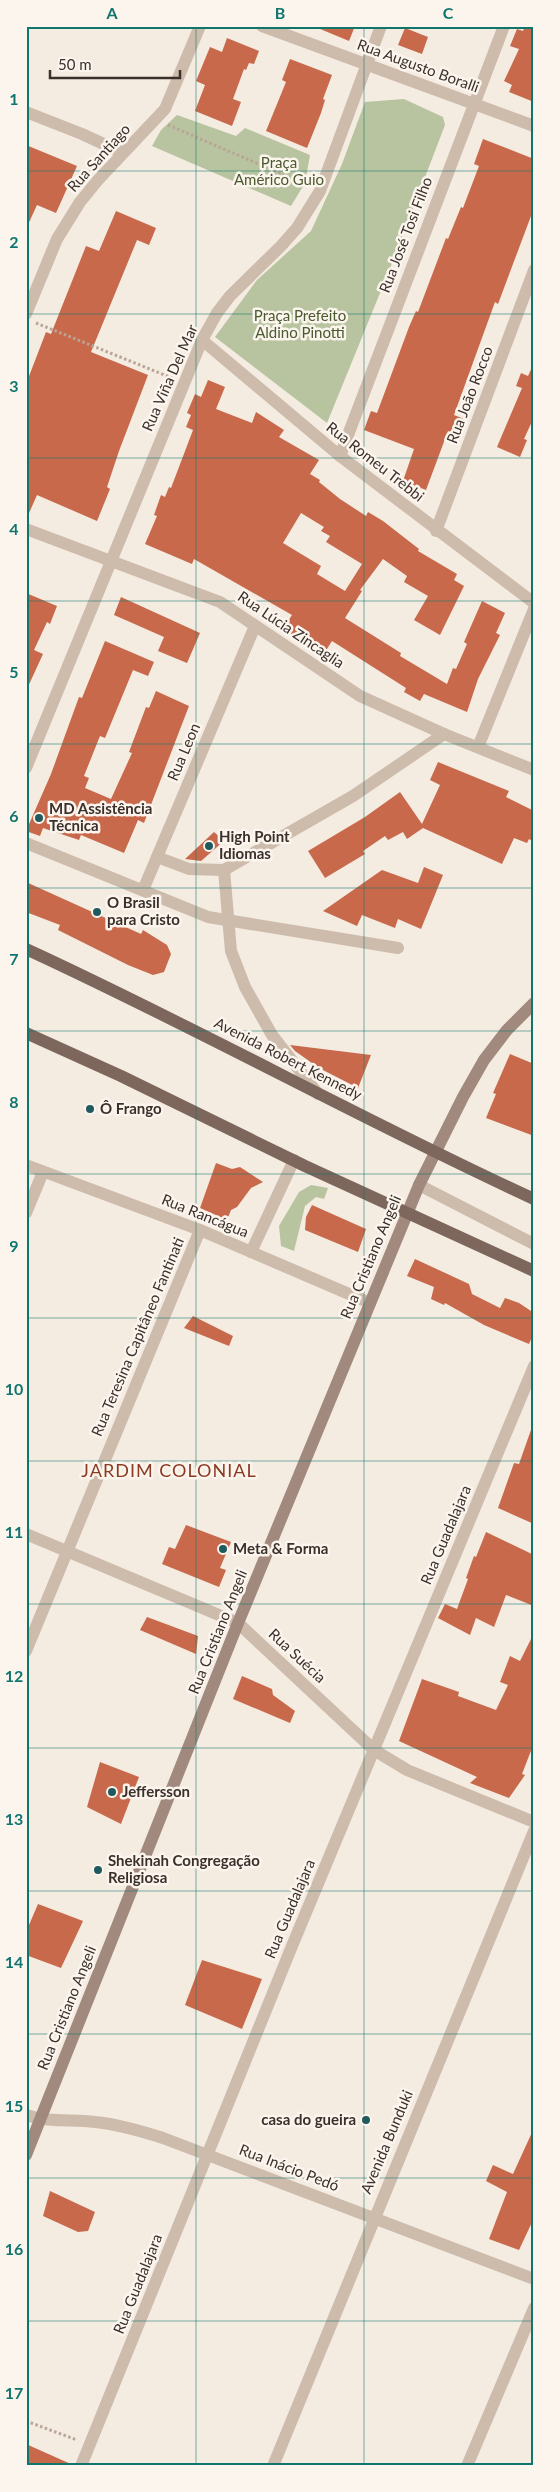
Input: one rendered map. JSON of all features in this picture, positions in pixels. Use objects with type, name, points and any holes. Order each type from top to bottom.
[{"type":"main road","name":"Avenida Robert Kennedy","points":[[26,949],[237,1050],[318,1094],[534,1199]]},
{"type":"main road","points":[[26,1033],[534,1271]]},
{"type":"street","name":"Rua Santiago","points":[[31,318],[57,239],[80,202],[123,153],[165,110],[200,26]]},
{"type":"street","name":"Rua Augusto Boralli","points":[[262,26],[534,126]]},
{"type":"street","name":"Rua Viña Del Mar","points":[[26,768],[202,340],[230,296],[297,228],[320,191],[381,26]]},
{"type":"street","name":"Rua José Tosi Filho","points":[[340,456],[504,26]]},
{"type":"street","points":[[26,112],[82,134],[123,153]]},
{"type":"street","name":"Rua João Rocco","points":[[436,531],[534,270]]},
{"type":"street","name":"Rua Romeu Trebbi","points":[[202,340],[340,456],[436,531],[534,603]]},
{"type":"street","name":"Rua Lúcia Zincaglia","points":[[26,528],[220,602],[360,696],[444,734],[534,770]]},
{"type":"street","points":[[478,747],[534,609]]},
{"type":"street","name":"Rua Leon","points":[[144,890],[255,626]]},
{"type":"street","points":[[157,857],[189,869],[224,870],[352,796],[444,734]]},
{"type":"street","points":[[26,843],[199,914],[228,921],[398,948]]},
{"type":"street","points":[[224,870],[231,951],[245,987],[272,1035],[318,1094]]},
{"type":"street","name":"Rua Cristiano Angeli","points":[[26,2155],[238,1623],[419,1185],[463,1097],[484,1060],[507,1030],[531,1009]]},
{"type":"street","points":[[251,1252],[294,1160]]},
{"type":"street","name":"Rua Rancágua","points":[[26,1165],[200,1230],[370,1303]]},
{"type":"street","points":[[26,1214],[43,1172]]},
{"type":"street","points":[[419,1185],[534,1244]]},
{"type":"street","name":"Rua Teresina Capitâneo Fantinati","points":[[26,1651],[200,1230]]},
{"type":"street","name":"Rua Guadalajara","points":[[81,2466],[292,1946],[534,1366]]},
{"type":"street","name":"Rua Suécia","points":[[26,1534],[238,1623],[374,1750],[407,1770],[534,1822]]},
{"type":"street","name":"Avenida Bunduki","points":[[273,2466],[534,1831]]},
{"type":"street","name":"Rua Inácio Pedó","points":[[26,2115],[40,2120],[94,2122],[117,2125],[163,2138],[534,2279]]},
{"type":"street","points":[[468,2466],[534,2308]]},
{"type":"path","points":[[156,120],[320,191]]},
{"type":"path","points":[[31,318],[184,383]]},
{"type":"path","points":[[26,2421],[90,2445]]},
{"type":"green space","name":"Praça Prefeito Aldino Pinotti","points":[[404,99],[443,117],[445,125],[389,271],[327,423],[215,337],[257,280],[311,231],[342,164],[365,102]]},
{"type":"green space","name":"Praça Américo Guio","points":[[177,115],[236,136],[245,128],[310,155],[305,183],[291,206],[152,146],[161,130]]},
{"type":"green space","points":[[311,1185],[328,1188],[324,1199],[316,1197],[305,1206],[294,1251],[281,1246],[279,1226],[299,1192]]},
{"type":"building","points":[[313,26],[355,26],[349,41]]},
{"type":"building","points":[[525,26],[534,26],[534,102],[509,92],[512,85],[504,81],[519,49],[510,46],[517,29],[523,31]]},
{"type":"building","points":[[405,28],[428,37],[422,54],[398,45]]},
{"type":"building","points":[[227,38],[259,51],[254,64],[249,63],[246,70],[244,69],[233,99],[241,102],[232,126],[195,111],[205,85],[196,81],[210,47],[222,52]]},
{"type":"building","points":[[290,59],[332,75],[323,99],[325,100],[321,113],[307,148],[266,131],[286,82],[282,80]]},
{"type":"building","points":[[483,139],[534,159],[534,208],[498,304],[495,302],[454,415],[464,419],[458,435],[448,431],[426,490],[403,481],[414,449],[364,430],[371,411],[377,413],[409,327],[416,311],[418,312],[446,238],[448,239],[461,207],[463,208],[479,166],[474,164]]},
{"type":"building","points":[[26,145],[77,166],[56,213],[37,205],[26,229]]},
{"type":"building","points":[[116,211],[156,228],[149,245],[137,240],[91,352],[148,375],[119,451],[107,487],[110,489],[97,521],[37,495],[26,520],[26,384],[46,332],[51,334],[86,246],[99,251]]},
{"type":"building","points":[[534,363],[534,417],[524,439],[527,440],[520,457],[497,447],[522,388],[516,386],[521,373],[528,376]]},
{"type":"building","points":[[208,380],[225,387],[216,409],[252,423],[256,412],[284,430],[279,437],[319,460],[310,474],[320,480],[319,482],[366,516],[368,512],[383,521],[419,549],[418,551],[457,574],[454,580],[464,586],[440,635],[414,620],[428,596],[404,582],[407,576],[383,559],[360,590],[362,591],[345,618],[401,653],[400,656],[447,684],[453,668],[456,669],[467,644],[464,642],[482,601],[505,613],[496,633],[500,635],[478,679],[467,712],[424,694],[420,701],[404,692],[406,688],[332,641],[325,652],[301,640],[283,629],[292,615],[194,559],[192,564],[145,544],[157,516],[154,515],[161,495],[165,497],[169,487],[171,488],[193,430],[186,427],[191,415],[187,413],[195,394],[201,397]],"holes":[[[301,513],[324,527],[321,531],[330,536],[326,542],[362,564],[345,591],[317,574],[321,566],[283,543]]]},
{"type":"building","points":[[26,593],[57,606],[50,624],[47,622],[34,650],[43,654],[26,691]]},
{"type":"building","points":[[121,597],[200,633],[187,663],[158,651],[164,637],[114,615]]},
{"type":"building","points":[[105,641],[154,662],[148,676],[133,670],[105,738],[100,736],[84,776],[89,778],[85,788],[111,799],[132,753],[129,752],[146,707],[149,708],[156,691],[189,706],[144,823],[138,820],[124,853],[81,835],[79,840],[43,828],[40,836],[26,831],[51,774],[79,697],[82,698]]},
{"type":"building","points":[[438,762],[509,791],[506,797],[534,811],[534,842],[529,839],[527,843],[514,838],[502,864],[423,828],[407,839],[403,832],[388,840],[385,836],[363,851],[365,854],[325,878],[308,851],[365,817],[400,792],[422,824],[440,785],[430,780]]},
{"type":"building","name":"High Point Idiomas","points":[[214,832],[224,841],[201,861],[185,859]]},
{"type":"building","points":[[424,867],[443,875],[421,929],[398,919],[395,928],[362,915],[357,926],[323,911],[382,870],[418,883]]},
{"type":"building","points":[[26,882],[141,934],[143,930],[167,945],[171,954],[164,972],[153,975],[128,965],[58,930],[60,925],[26,912]]},
{"type":"building","points":[[290,1045],[371,1055],[358,1088],[319,1068],[295,1051]]},
{"type":"building","points":[[510,1054],[534,1064],[534,1136],[486,1118],[496,1094],[493,1093]]},
{"type":"building","points":[[216,1163],[232,1169],[240,1167],[263,1182],[251,1188],[237,1207],[231,1210],[227,1220],[200,1208]]},
{"type":"building","points":[[312,1205],[366,1229],[358,1252],[305,1230],[306,1217]]},
{"type":"building","points":[[415,1259],[469,1284],[472,1294],[500,1308],[505,1298],[519,1303],[531,1311],[534,1332],[529,1344],[484,1325],[445,1303],[444,1305],[431,1299],[434,1287],[407,1276]]},
{"type":"building","points":[[193,1316],[233,1336],[229,1346],[184,1328]]},
{"type":"building","points":[[532,1427],[534,1428],[534,1524],[498,1508],[514,1463],[519,1464]]},
{"type":"building","points":[[186,1525],[231,1542],[220,1568],[226,1570],[219,1587],[162,1564],[169,1547],[175,1549]]},
{"type":"building","points":[[486,1532],[534,1555],[534,1606],[506,1595],[494,1627],[476,1618],[470,1635],[438,1618],[445,1604],[457,1609],[474,1556],[476,1557]]},
{"type":"building","points":[[147,1617],[198,1636],[196,1654],[140,1630]]},
{"type":"building","points":[[534,1633],[534,1743],[522,1774],[525,1775],[509,1798],[470,1783],[477,1777],[399,1741],[422,1679],[459,1692],[458,1696],[496,1710],[508,1685],[500,1682],[510,1656],[520,1661]]},
{"type":"building","points":[[242,1676],[272,1689],[273,1695],[295,1711],[290,1723],[233,1699]]},
{"type":"building","name":"Jeffersson","points":[[100,1762],[139,1777],[121,1824],[87,1807]]},
{"type":"building","points":[[38,1904],[83,1921],[61,1968],[26,1955],[26,1932]]},
{"type":"building","points":[[202,1960],[262,1979],[242,2029],[185,2005]]},
{"type":"building","points":[[534,2128],[534,2218],[519,2250],[489,2239],[507,2192],[486,2181],[493,2165],[513,2174]]},
{"type":"building","points":[[50,2191],[95,2212],[88,2231],[78,2232],[43,2216]]},
{"type":"building","points":[[26,2444],[73,2465],[73,2466],[26,2466]]},
{"type":"place","name":"MD Assistência Técnica","points":[[39,818]]},
{"type":"place","name":"High Point Idiomas","points":[[209,846]]},
{"type":"place","name":"O Brasil para Cristo","points":[[97,912]]},
{"type":"place","name":"Ô Frango","points":[[90,1109]]},
{"type":"place","name":"Meta & Forma","points":[[223,1549]]},
{"type":"place","name":"Jeffersson","points":[[112,1792]]},
{"type":"place","name":"Shekinah Congregação Religiosa","points":[[98,1870]]},
{"type":"place","name":"casa do gueira","points":[[366,2120]]},
{"type":"district","name":"JARDIM COLONIAL","points":[[169,1471]]}]
